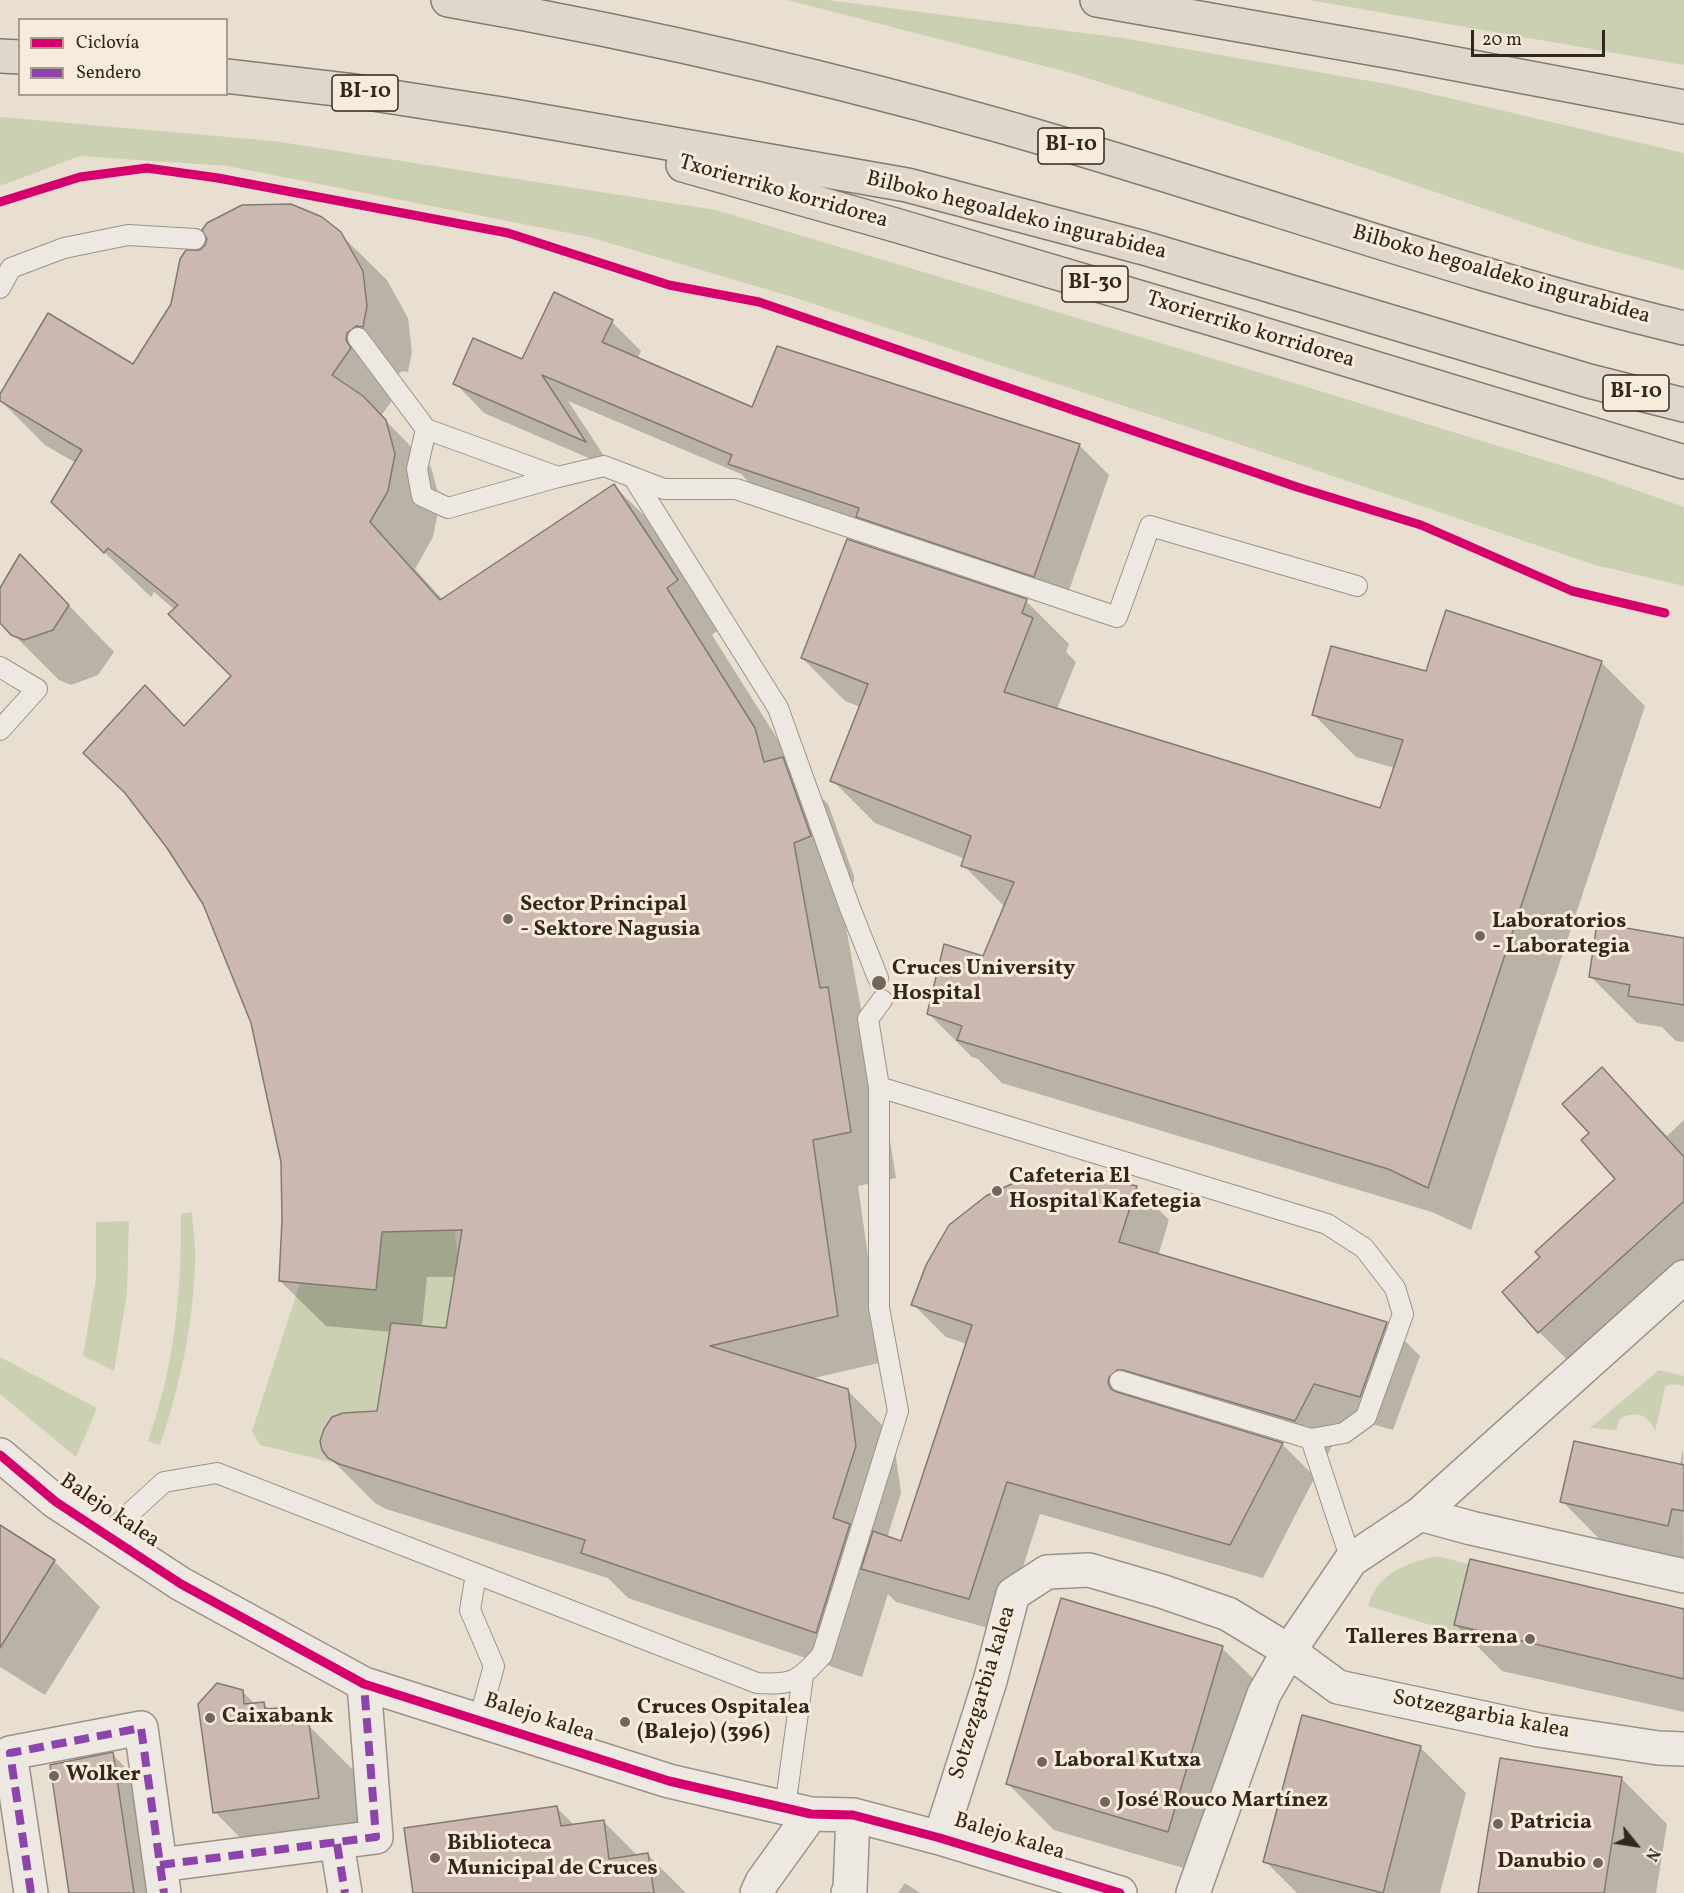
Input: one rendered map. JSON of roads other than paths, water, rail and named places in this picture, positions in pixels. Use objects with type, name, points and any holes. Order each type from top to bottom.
[{"type":"highway","name":"Bilboko hegoaldeko ingurabidea","points":[[448,0],[718,53],[918,104],[1079,149],[1396,248],[1623,313],[1684,328]]},
{"type":"highway","points":[[1097,0],[1398,53],[1684,107]]},
{"type":"highway","points":[[0,56],[18,57]]},
{"type":"highway","name":"Bilboko hegoaldeko ingurabidea","points":[[228,76],[354,91],[502,114],[907,185],[1144,248],[1589,381],[1684,405]]},
{"type":"highway","name":"Txorierriko korridorea","points":[[502,114],[918,231],[1684,462]]},
{"type":"street","points":[[1193,1893],[1264,1694],[1289,1651],[1351,1560],[1420,1514],[1684,1277]]},
{"type":"street","name":"Balejo kalea","points":[[0,1455],[56,1502],[181,1584],[364,1683],[669,1781],[798,1811],[853,1815],[940,1838],[1120,1893]]},
{"type":"street","points":[[1420,1514],[1471,1528],[1684,1576]]},
{"type":"street","name":"Sotzezgarbia kalea","points":[[940,1838],[990,1681],[1013,1594],[1047,1572],[1089,1570],[1161,1591],[1227,1614],[1289,1651],[1338,1688],[1539,1730],[1658,1748],[1684,1749]]},
{"type":"street","points":[[31,1893],[10,1753],[141,1728],[162,1879],[376,1837],[364,1683]]},
{"type":"street","points":[[757,1893],[798,1811]]},
{"type":"street","points":[[848,1893],[850,1890],[853,1815]]},
{"type":"street","points":[[337,1844],[345,1893]]},
{"type":"lane","points":[[0,288],[11,268],[64,248],[128,235],[195,239]]},
{"type":"lane","points":[[358,338],[426,429],[558,477]]},
{"type":"lane","points":[[426,429],[417,469],[422,496],[448,508],[604,466],[664,489],[736,489],[1117,617],[1150,526],[1357,586]]},
{"type":"lane","points":[[633,477],[778,708],[850,908],[878,978]]},
{"type":"lane","points":[[0,667],[37,689],[0,730]]},
{"type":"lane","points":[[106,1535],[164,1482],[217,1473],[757,1683],[782,1684],[803,1676],[822,1655],[898,1411],[879,1308],[879,1087],[868,1020],[882,1000]]},
{"type":"lane","points":[[879,1087],[1326,1224],[1364,1248],[1395,1288],[1403,1314],[1366,1417],[1344,1433],[1311,1439],[1120,1381]]},
{"type":"lane","points":[[1311,1439],[1351,1560]]},
{"type":"lane","points":[[476,1574],[470,1610],[494,1666],[479,1720]]},
{"type":"lane","points":[[798,1811],[803,1676]]},
{"type":"place","name":"Sector Principal - Sektore Nagusia","points":[[508,919]]},
{"type":"place","name":"Laboratorios - Laborategia","points":[[1480,936]]},
{"type":"place","name":"Cruces University Hospital","points":[[879,983]]},
{"type":"place","name":"Cafeteria El Hospital Kafetegia","points":[[997,1191]]},
{"type":"place","name":"Talleres Barrena","points":[[1530,1639]]},
{"type":"place","name":"Caixabank","points":[[210,1718]]},
{"type":"place","name":"Cruces Ospitalea (Balejo) (396)","points":[[625,1722]]},
{"type":"place","name":"Laboral Kutxa","points":[[1042,1762]]},
{"type":"place","name":"Wolker","points":[[54,1776]]},
{"type":"place","name":"José Rouco Martínez","points":[[1105,1802]]},
{"type":"place","name":"Patricia","points":[[1498,1824]]},
{"type":"place","name":"Biblioteca Municipal de Cruces","points":[[435,1858]]},
{"type":"place","name":"Danubio","points":[[1598,1863]]}]
